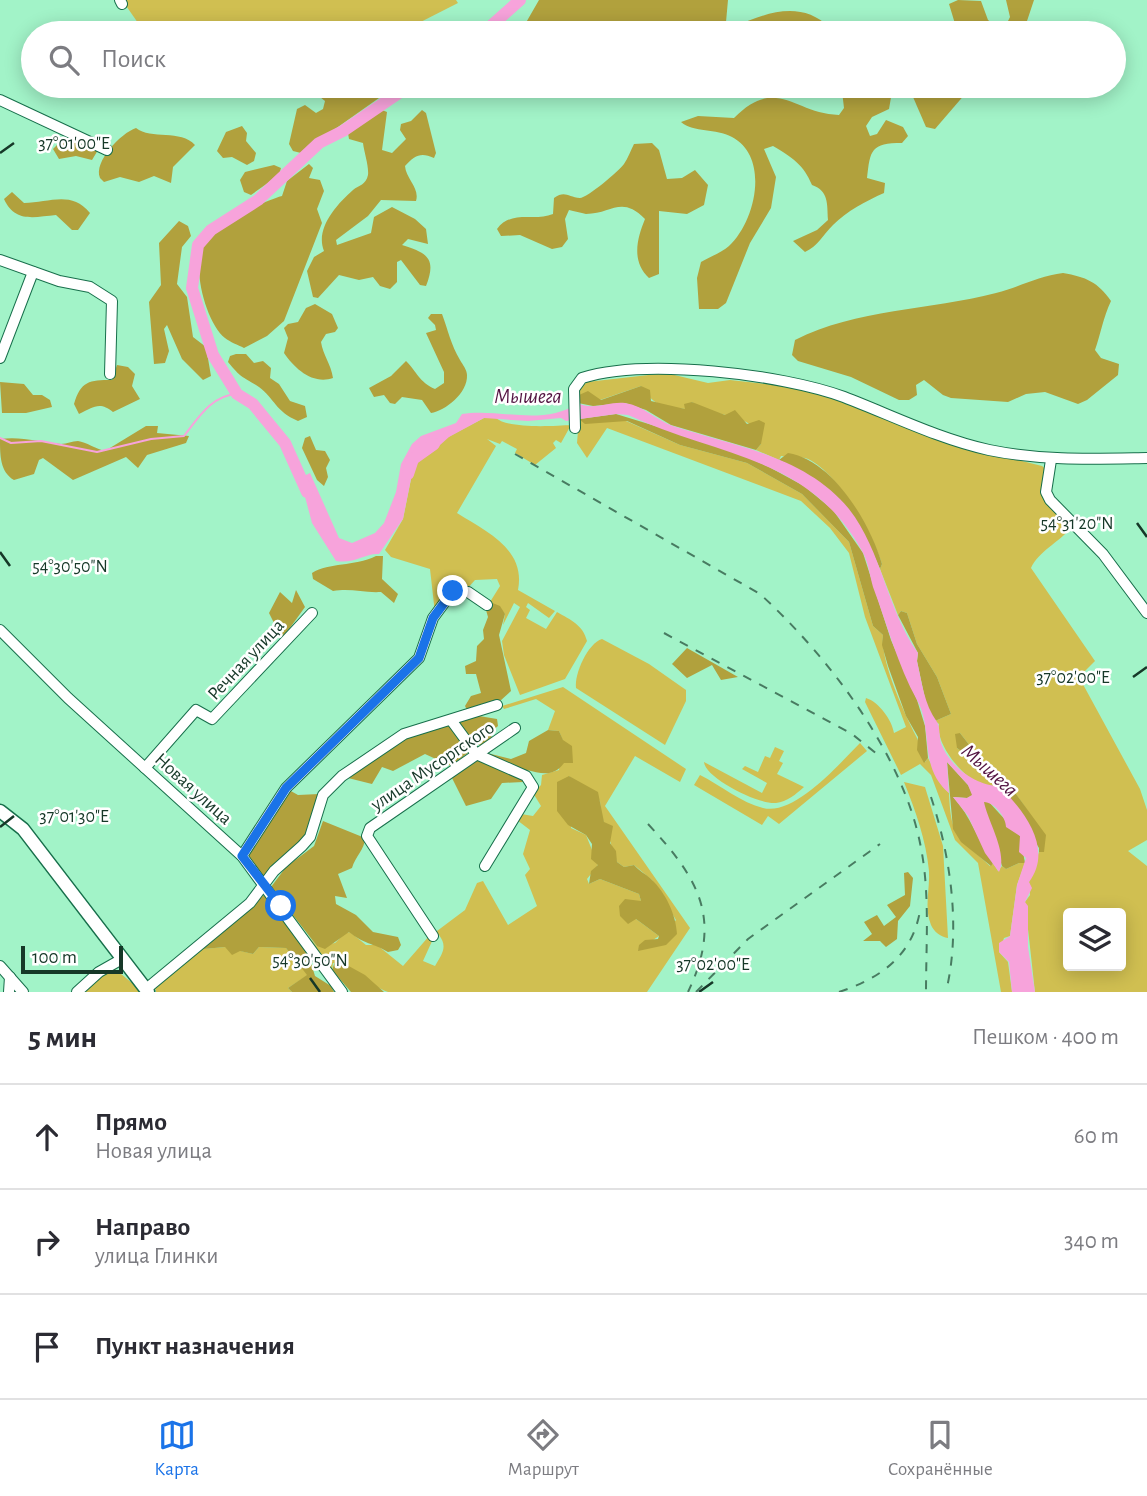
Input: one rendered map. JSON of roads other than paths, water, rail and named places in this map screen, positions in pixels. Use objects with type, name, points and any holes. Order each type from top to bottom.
[{"type":"main road","points":[[0,811],[23,829],[147,991]]},
{"type":"street","points":[[0,100],[107,150]]},
{"type":"street","points":[[0,260],[90,287],[112,302],[110,374]]},
{"type":"street","points":[[0,358],[33,272]]},
{"type":"street","points":[[575,428],[573,397],[577,382],[588,376],[657,369],[706,371],[803,385],[986,449],[1051,460],[1147,458]]},
{"type":"street","points":[[1051,460],[1046,492],[1050,500],[1103,554],[1147,613]]},
{"type":"street","points":[[242,856],[286,788],[419,658],[433,618],[453,591],[468,592],[487,605]]},
{"type":"street","name":"Речная улица","points":[[145,768],[196,710],[212,719],[312,614]]},
{"type":"street","name":"Новая улица","points":[[0,631],[242,856],[342,992]]},
{"type":"street","points":[[147,991],[250,903],[266,886],[274,871],[310,838],[323,795],[342,776],[404,734],[497,705]]},
{"type":"street","points":[[451,720],[476,754],[526,776],[533,787],[485,866]]},
{"type":"street","name":"улица Мусоргского","points":[[433,936],[367,836],[370,828],[515,728]]},
{"type":"street","points":[[77,992],[99,972],[122,959]]},
{"type":"street","points":[[0,966],[23,992]]},
{"type":"street","points":[[9,992],[10,977]]},
{"type":"waterway","name":"Мышега","points":[[496,21],[520,0]]},
{"type":"waterway","name":"Мышега","points":[[307,492],[285,443],[253,404],[237,394],[213,355],[192,288],[198,245],[211,230],[258,200],[319,143],[343,131],[391,98]]},
{"type":"waterway","points":[[0,438],[11,443],[41,441],[97,452],[151,439],[184,436],[213,403],[220,398],[237,394]]},
{"type":"waterway","name":"Мышега","points":[[408,474],[413,459],[434,444]]},
{"type":"railway","points":[[515,454],[760,594],[786,619],[836,677],[881,743],[912,813],[926,883],[926,992]]},
{"type":"railway","points":[[664,633],[852,734],[882,758]]},
{"type":"railway","points":[[931,797],[944,844],[952,894],[953,944],[946,992]]},
{"type":"railway","points":[[648,824],[681,863],[700,901],[704,943],[688,992]]},
{"type":"railway","points":[[696,992],[748,939],[880,844]]},
{"type":"railway","points":[[839,992],[868,980],[892,963],[910,941],[920,911]]}]
